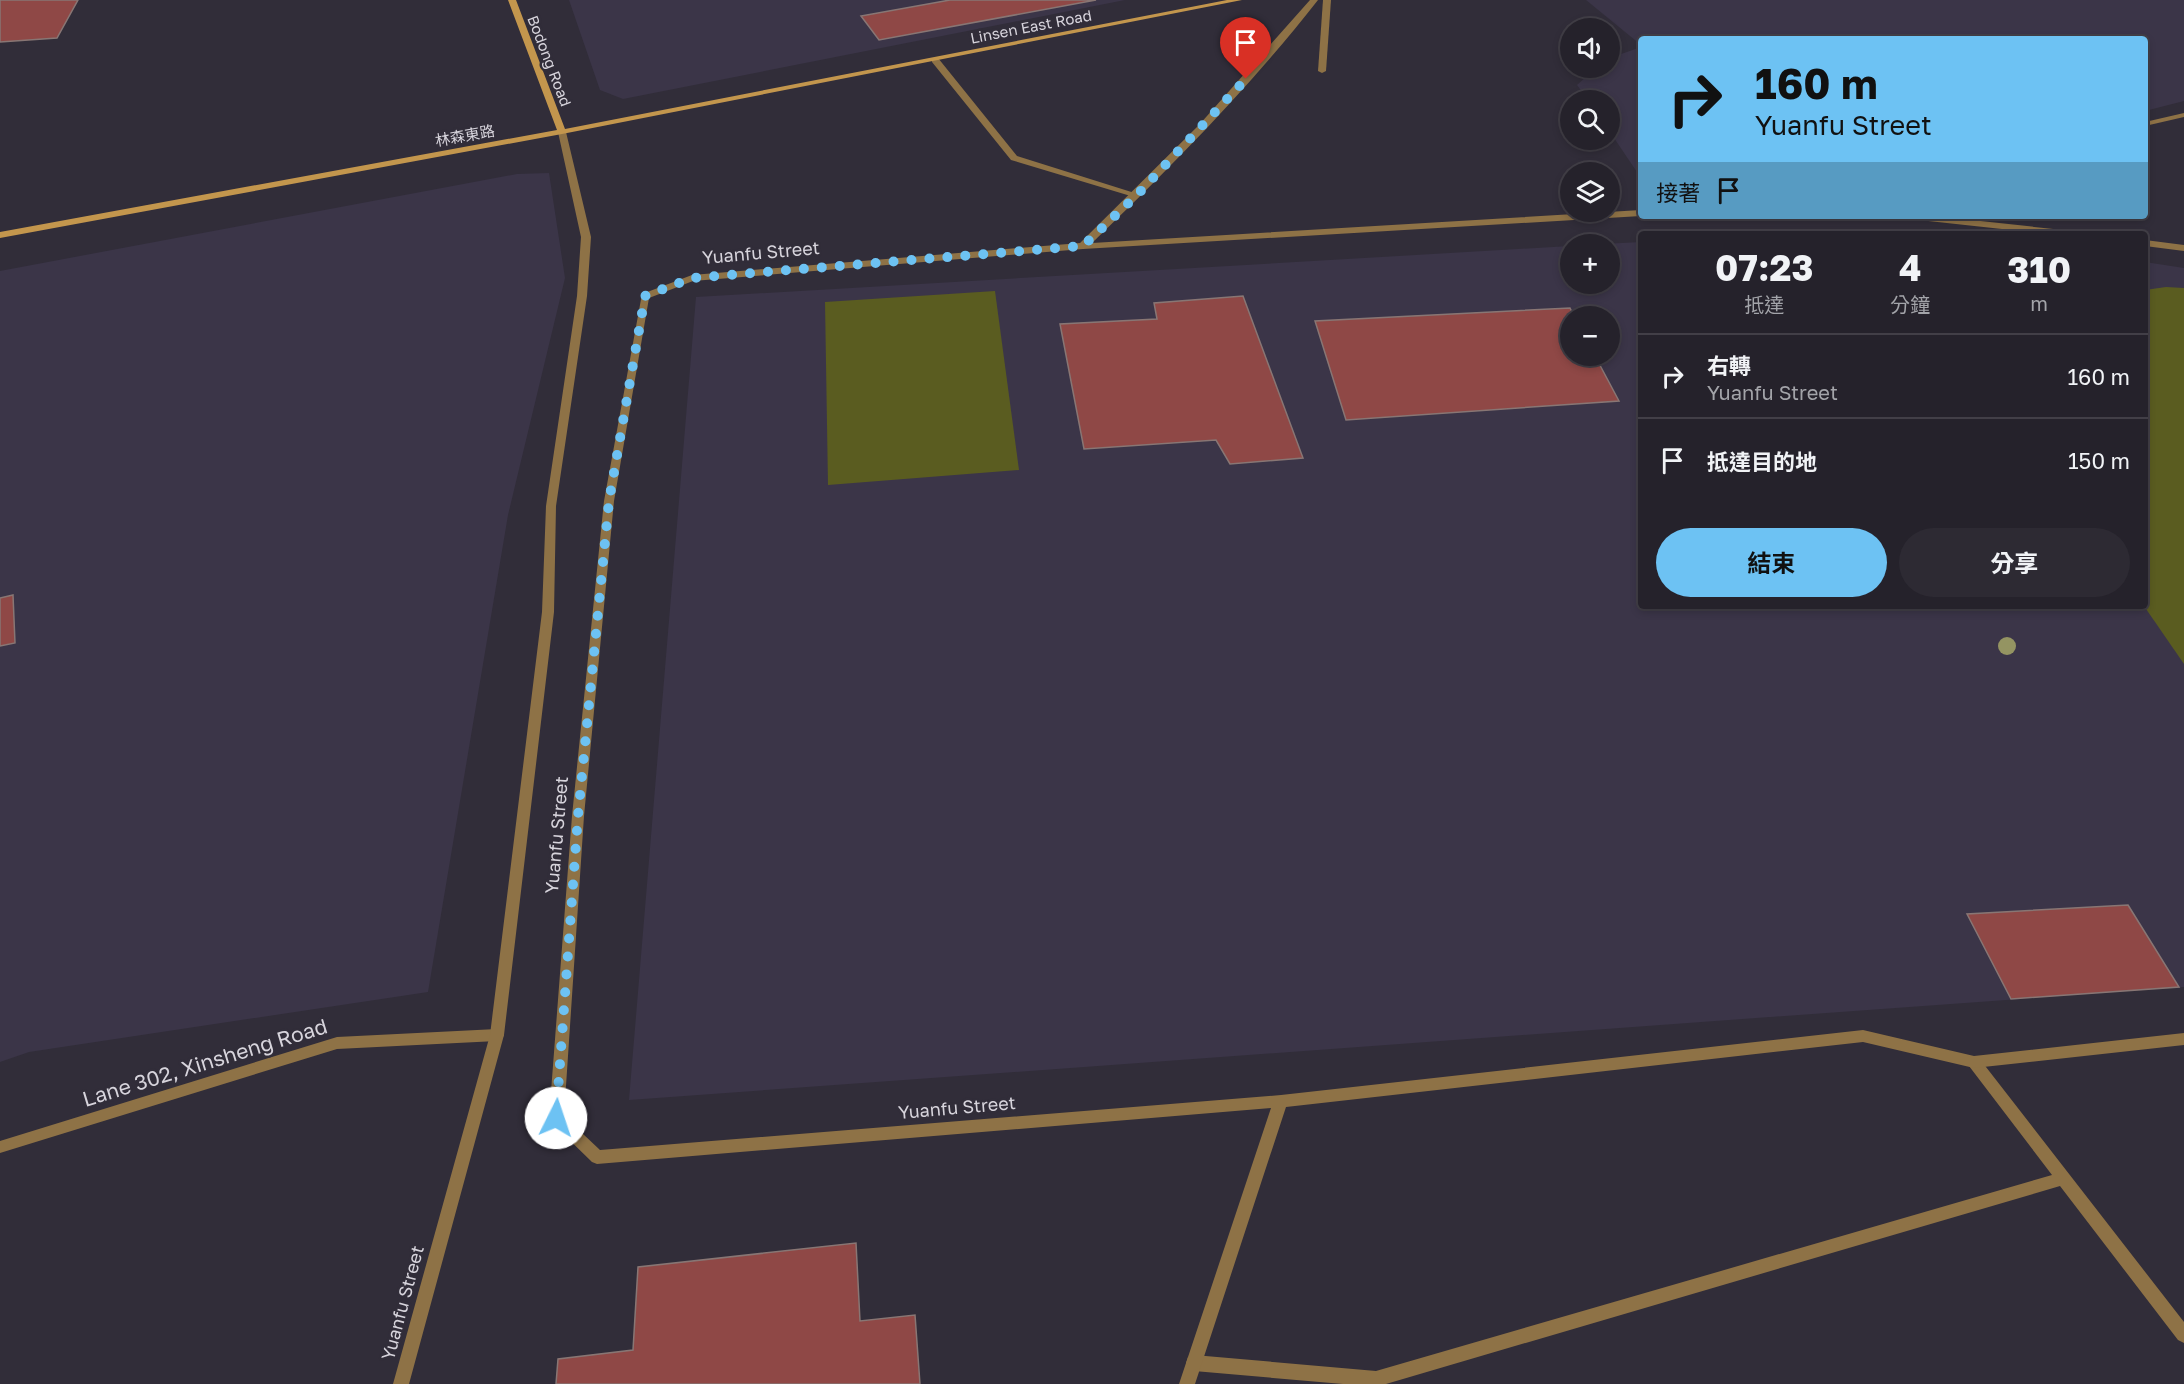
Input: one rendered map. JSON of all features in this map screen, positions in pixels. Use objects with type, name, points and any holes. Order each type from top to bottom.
[{"type":"main road","name":"Bodong Road","points":[[512,0],[562,132]]},
{"type":"main road","name":"Linsen East Road","points":[[935,60],[1238,0]]},
{"type":"main road","name":"林森東路","points":[[0,235],[562,132],[935,60]]},
{"type":"street","points":[[1083,246],[1137,195],[1262,63],[1314,0]]},
{"type":"street","points":[[1323,71],[1327,0]]},
{"type":"street","points":[[935,60],[1014,158],[1137,195]]},
{"type":"street","points":[[2148,123],[2184,115]]},
{"type":"street","name":"Yuanfu Street","points":[[401,1384],[497,1035],[548,612],[551,506],[582,296],[586,237],[562,132]]},
{"type":"street","points":[[1083,246],[1638,213]]},
{"type":"street","points":[[1937,219],[2045,231]]},
{"type":"street","points":[[2148,243],[2184,248]]},
{"type":"street","name":"Yuanfu Street","points":[[1083,246],[692,278],[645,296],[609,501],[578,816],[556,1118],[597,1157],[1281,1101]]},
{"type":"street","name":"Lane 302, Xinsheng Road","points":[[0,1147],[337,1043],[497,1035]]},
{"type":"street","points":[[1187,1384],[1281,1101],[1863,1036],[1974,1062],[2184,1039]]},
{"type":"street","points":[[1974,1062],[2184,1335]]},
{"type":"street","points":[[1194,1363],[1376,1379],[2063,1178]]},
{"type":"shaded area","points":[[569,0],[1125,0],[623,99],[600,90]]},
{"type":"shaded area","points":[[1586,0],[2184,0],[2184,101],[2148,110],[2148,36],[1638,36],[1638,43],[1620,28],[1620,18],[1608,18]]},
{"type":"shaded area","points":[[1638,48],[1638,174],[1620,147],[1620,90],[1581,90],[1577,85],[1585,78],[1620,78],[1620,54]]},
{"type":"shaded area","points":[[549,173],[565,278],[508,515],[428,992],[29,1052],[0,1062],[0,271],[517,174]]},
{"type":"shaded area","points":[[1638,242],[1638,609],[2148,609],[2148,262],[2184,268],[2184,987],[629,1100],[696,297],[1560,247],[1560,294],[1620,294],[1620,243]]},
{"type":"shaded area","points":[[2184,288],[2184,664],[2146,609],[2148,609],[2148,290]]},
{"type":"shaded area","points":[[995,291],[1019,470],[828,485],[825,302]]},
{"type":"building","points":[[0,0],[78,0],[57,38],[0,42]]},
{"type":"building","points":[[950,0],[1096,0],[879,40],[861,16]]},
{"type":"building","points":[[1243,296],[1303,458],[1230,464],[1216,440],[1084,449],[1060,324],[1157,319],[1154,303]]},
{"type":"building","points":[[1560,309],[1560,366],[1600,366],[1619,401],[1346,420],[1315,321]]},
{"type":"building","points":[[13,595],[15,643],[0,646],[0,598]]},
{"type":"building","points":[[2128,905],[2179,987],[2011,999],[1967,914]]},
{"type":"building","points":[[856,1243],[860,1321],[915,1315],[920,1384],[556,1384],[558,1359],[633,1350],[638,1267]]},
{"type":"route","points":[[556,1118],[578,816],[609,501],[645,296],[692,278],[1083,246],[1137,195],[1246,79]]}]
